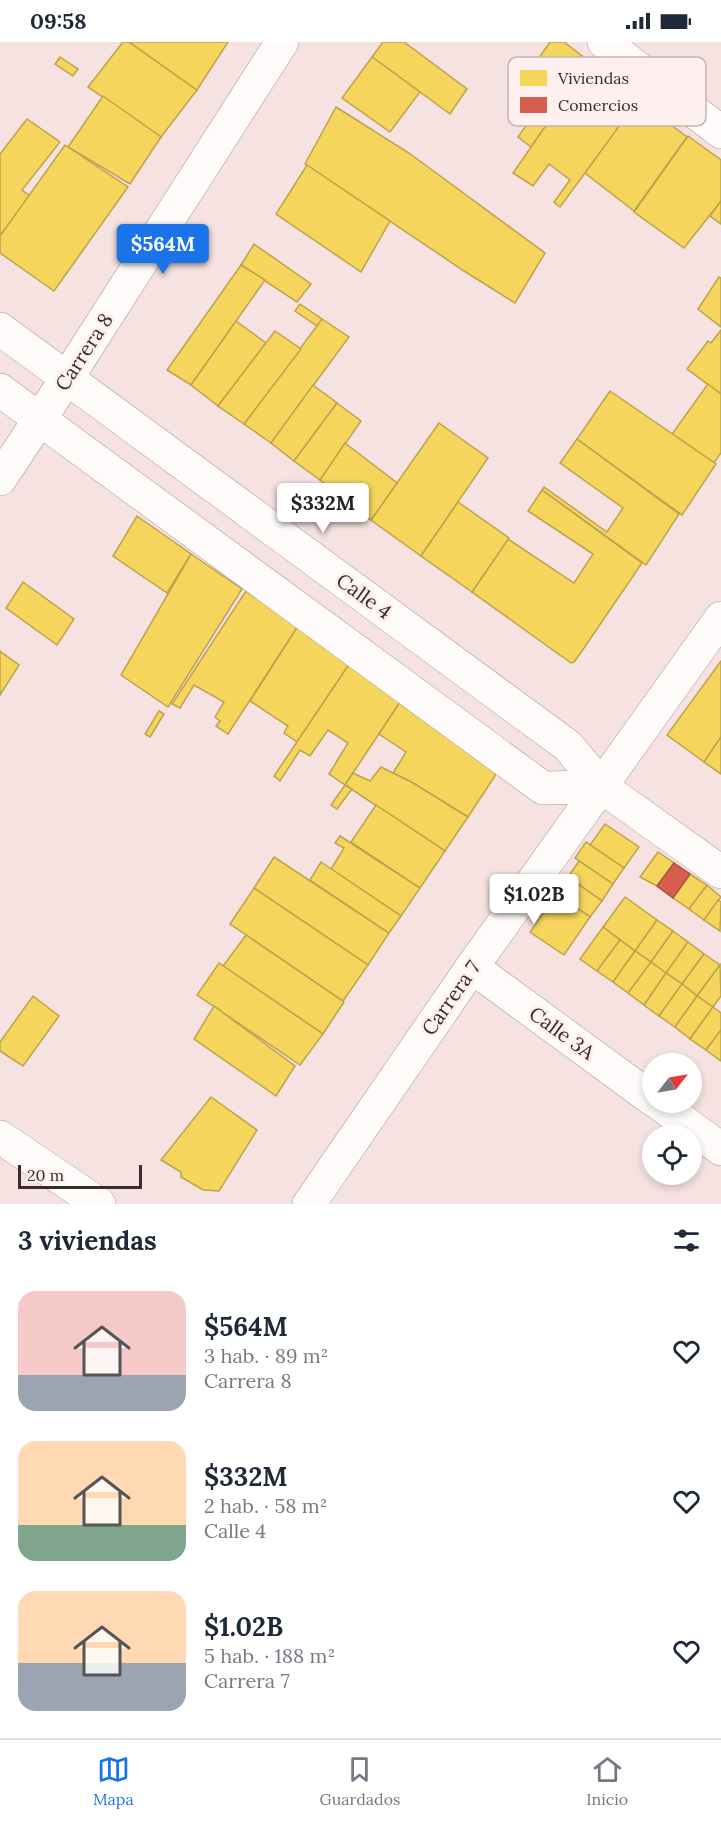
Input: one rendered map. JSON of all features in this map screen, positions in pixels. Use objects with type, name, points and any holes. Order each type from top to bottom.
[{"type":"street","name":"Carrera 8","points":[[0,479],[282,42]]},
{"type":"street","points":[[604,42],[624,57]]},
{"type":"street","points":[[706,120],[721,132]]},
{"type":"street","name":"Calle 4","points":[[0,328],[568,746],[602,787],[721,872]]},
{"type":"street","points":[[0,390],[543,788],[602,787]]},
{"type":"street","name":"Carrera 7","points":[[309,1204],[472,967],[721,618]]},
{"type":"street","name":"Calle 3A","points":[[472,967],[642,1092]]},
{"type":"street","points":[[672,1113],[721,1149]]},
{"type":"street","points":[[0,1137],[99,1204]]},
{"type":"building: Viviendas","points":[[123,42],[129,42],[197,90],[161,137],[88,87]]},
{"type":"building: Viviendas","points":[[129,42],[228,42],[197,90]]},
{"type":"building: Viviendas","points":[[383,42],[404,42],[467,89],[450,114],[372,57]]},
{"type":"building: Viviendas","points":[[550,42],[564,42],[584,57],[540,57]]},
{"type":"building: Viviendas","points":[[60,57],[78,69],[73,76],[55,64]]},
{"type":"building: Viviendas","points":[[372,57],[420,92],[390,132],[342,98]]},
{"type":"building: Viviendas","points":[[103,96],[161,137],[130,184],[68,147]]},
{"type":"building: Viviendas","points":[[336,107],[409,153],[545,253],[515,303],[305,164]]},
{"type":"building: Viviendas","points":[[27,119],[60,142],[22,190],[30,196],[0,236],[0,154]]},
{"type":"building: Viviendas","points":[[526,126],[546,126],[531,147],[518,137]]},
{"type":"building: Viviendas","points":[[546,126],[620,126],[560,207],[554,202],[570,180],[549,164],[533,186],[513,173]]},
{"type":"building: Viviendas","points":[[619,126],[672,126],[687,137],[634,211],[585,173]]},
{"type":"building: Viviendas","points":[[688,136],[721,160],[721,201],[684,248],[634,212]]},
{"type":"building: Viviendas","points":[[65,145],[128,187],[54,291],[0,253],[0,236]]},
{"type":"building: Viviendas","points":[[307,165],[390,221],[361,272],[276,214]]},
{"type":"building: Viviendas","points":[[721,201],[721,224],[710,216]]},
{"type":"building: Viviendas","points":[[254,244],[311,284],[297,302],[241,265]]},
{"type":"building: Viviendas","points":[[241,265],[265,280],[191,385],[167,370]]},
{"type":"building: Viviendas","points":[[719,277],[721,278],[721,327],[698,309]]},
{"type":"building: Viviendas","points":[[300,304],[322,319],[317,326],[295,311]]},
{"type":"building: Viviendas","points":[[322,319],[349,337],[271,443],[244,424]]},
{"type":"building: Viviendas","points":[[236,321],[266,343],[218,406],[191,385]]},
{"type":"building: Viviendas","points":[[721,330],[721,394],[687,369],[708,341],[711,343]]},
{"type":"building: Viviendas","points":[[275,331],[301,349],[244,424],[218,406]]},
{"type":"building: Viviendas","points":[[708,384],[721,394],[721,453],[714,463],[672,434]]},
{"type":"building: Viviendas","points":[[313,385],[337,403],[294,461],[271,443]]},
{"type":"building: Viviendas","points":[[610,391],[716,464],[682,515],[577,439]]},
{"type":"building: Viviendas","points":[[337,403],[361,421],[320,480],[294,461]]},
{"type":"building: Viviendas","points":[[439,423],[488,458],[421,556],[371,520]]},
{"type":"building: Viviendas","points":[[577,439],[679,514],[646,565],[542,490],[544,487],[607,532],[623,508],[560,463]]},
{"type":"building: Viviendas","points":[[345,443],[397,483],[371,520],[320,480]]},
{"type":"building: Viviendas","points":[[542,490],[642,563],[582,651],[571,663],[472,592],[508,539],[574,583],[593,554],[528,511]]},
{"type":"building: Viviendas","points":[[458,502],[509,538],[472,592],[421,556]]},
{"type":"building: Viviendas","points":[[137,516],[191,554],[167,593],[113,556]]},
{"type":"building: Viviendas","points":[[191,554],[242,589],[168,707],[121,675]]},
{"type":"building: Viviendas","points":[[23,582],[74,619],[57,645],[6,608]]},
{"type":"building: Viviendas","points":[[246,591],[298,626],[228,734],[216,726],[220,721],[215,717],[224,702],[194,685],[180,708],[172,704]]},
{"type":"building: Viviendas","points":[[298,626],[350,663],[297,742],[284,733],[288,726],[250,701]]},
{"type":"building: Viviendas","points":[[0,651],[19,665],[0,695]]},
{"type":"building: Viviendas","points":[[721,661],[721,737],[704,762],[667,735]]},
{"type":"building: Viviendas","points":[[350,663],[402,699],[345,785],[329,774],[348,743],[328,730],[310,756],[300,750],[280,781],[274,776]]},
{"type":"building: Viviendas","points":[[402,699],[495,762],[495,776],[468,817],[393,773],[406,752],[379,734]]},
{"type":"building: Viviendas","points":[[159,711],[164,714],[150,737],[145,734]]},
{"type":"building: Viviendas","points":[[721,737],[721,774],[704,762]]},
{"type":"building: Viviendas","points":[[381,767],[413,783],[468,817],[445,851],[345,785],[353,773],[370,781]]},
{"type":"building: Viviendas","points":[[345,785],[352,789],[337,809],[331,805]]},
{"type":"building: Viviendas","points":[[376,805],[445,851],[420,888],[351,842]]},
{"type":"building: Viviendas","points":[[605,824],[639,847],[624,868],[590,845]]},
{"type":"building: Viviendas","points":[[340,836],[420,888],[401,916],[331,869],[344,848],[335,843]]},
{"type":"building: Viviendas","points":[[586,842],[624,868],[613,884],[575,858]]},
{"type":"building: Viviendas","points":[[658,852],[674,863],[657,886],[640,877]]},
{"type":"building: Viviendas","points":[[274,857],[389,933],[368,965],[254,888]]},
{"type":"building: Viviendas","points":[[579,861],[613,884],[602,901],[568,877]]},
{"type":"building: Viviendas","points":[[321,862],[401,916],[389,933],[310,880]]},
{"type":"building: Viviendas","points":[[690,874],[707,885],[689,909],[673,898]]},
{"type":"building: Viviendas","points":[[568,877],[602,901],[590,917],[557,894]]},
{"type":"building: Viviendas","points":[[707,885],[721,897],[704,920],[689,909]]},
{"type":"building: Viviendas","points":[[254,888],[368,965],[343,1001],[230,924]]},
{"type":"building: Viviendas","points":[[557,894],[590,917],[564,955],[530,932]]},
{"type":"building: Viviendas","points":[[625,897],[657,920],[635,951],[603,927]]},
{"type":"building: Viviendas","points":[[718,900],[721,902],[720,931],[704,920]]},
{"type":"building: Viviendas","points":[[657,920],[673,931],[651,962],[635,951]]},
{"type":"building: Viviendas","points":[[603,927],[620,940],[597,971],[580,959]]},
{"type":"building: Viviendas","points":[[673,931],[688,942],[666,973],[651,962]]},
{"type":"building: Viviendas","points":[[246,935],[344,1002],[323,1034],[223,966]]},
{"type":"building: Viviendas","points":[[620,940],[635,951],[613,982],[597,971]]},
{"type":"building: Viviendas","points":[[688,942],[704,954],[682,984],[666,973]]},
{"type":"building: Viviendas","points":[[635,951],[651,962],[628,993],[613,982]]},
{"type":"building: Viviendas","points":[[704,954],[720,965],[697,996],[682,984]]},
{"type":"building: Viviendas","points":[[651,962],[666,973],[644,1005],[628,993]]},
{"type":"building: Viviendas","points":[[219,963],[323,1034],[300,1065],[197,995]]},
{"type":"building: Viviendas","points":[[720,965],[721,996],[713,1007],[697,996]]},
{"type":"building: Viviendas","points":[[666,973],[682,984],[659,1016],[644,1005]]},
{"type":"building: Viviendas","points":[[682,984],[697,996],[675,1027],[659,1016]]},
{"type":"building: Viviendas","points":[[33,996],[59,1016],[23,1066],[0,1051],[0,1042]]},
{"type":"building: Viviendas","points":[[697,996],[713,1007],[690,1039],[675,1027]]},
{"type":"building: Viviendas","points":[[214,1006],[295,1066],[276,1096],[194,1039]]},
{"type":"building: Viviendas","points":[[713,1007],[721,1013],[721,1030],[706,1050],[690,1039]]},
{"type":"building: Viviendas","points":[[721,1030],[721,1061],[706,1050]]},
{"type":"building: Viviendas","points":[[211,1097],[257,1130],[219,1191],[203,1190],[181,1177],[181,1172],[161,1160]]},
{"type":"building: Comercios","points":[[674,863],[690,874],[673,898],[657,886]]}]
